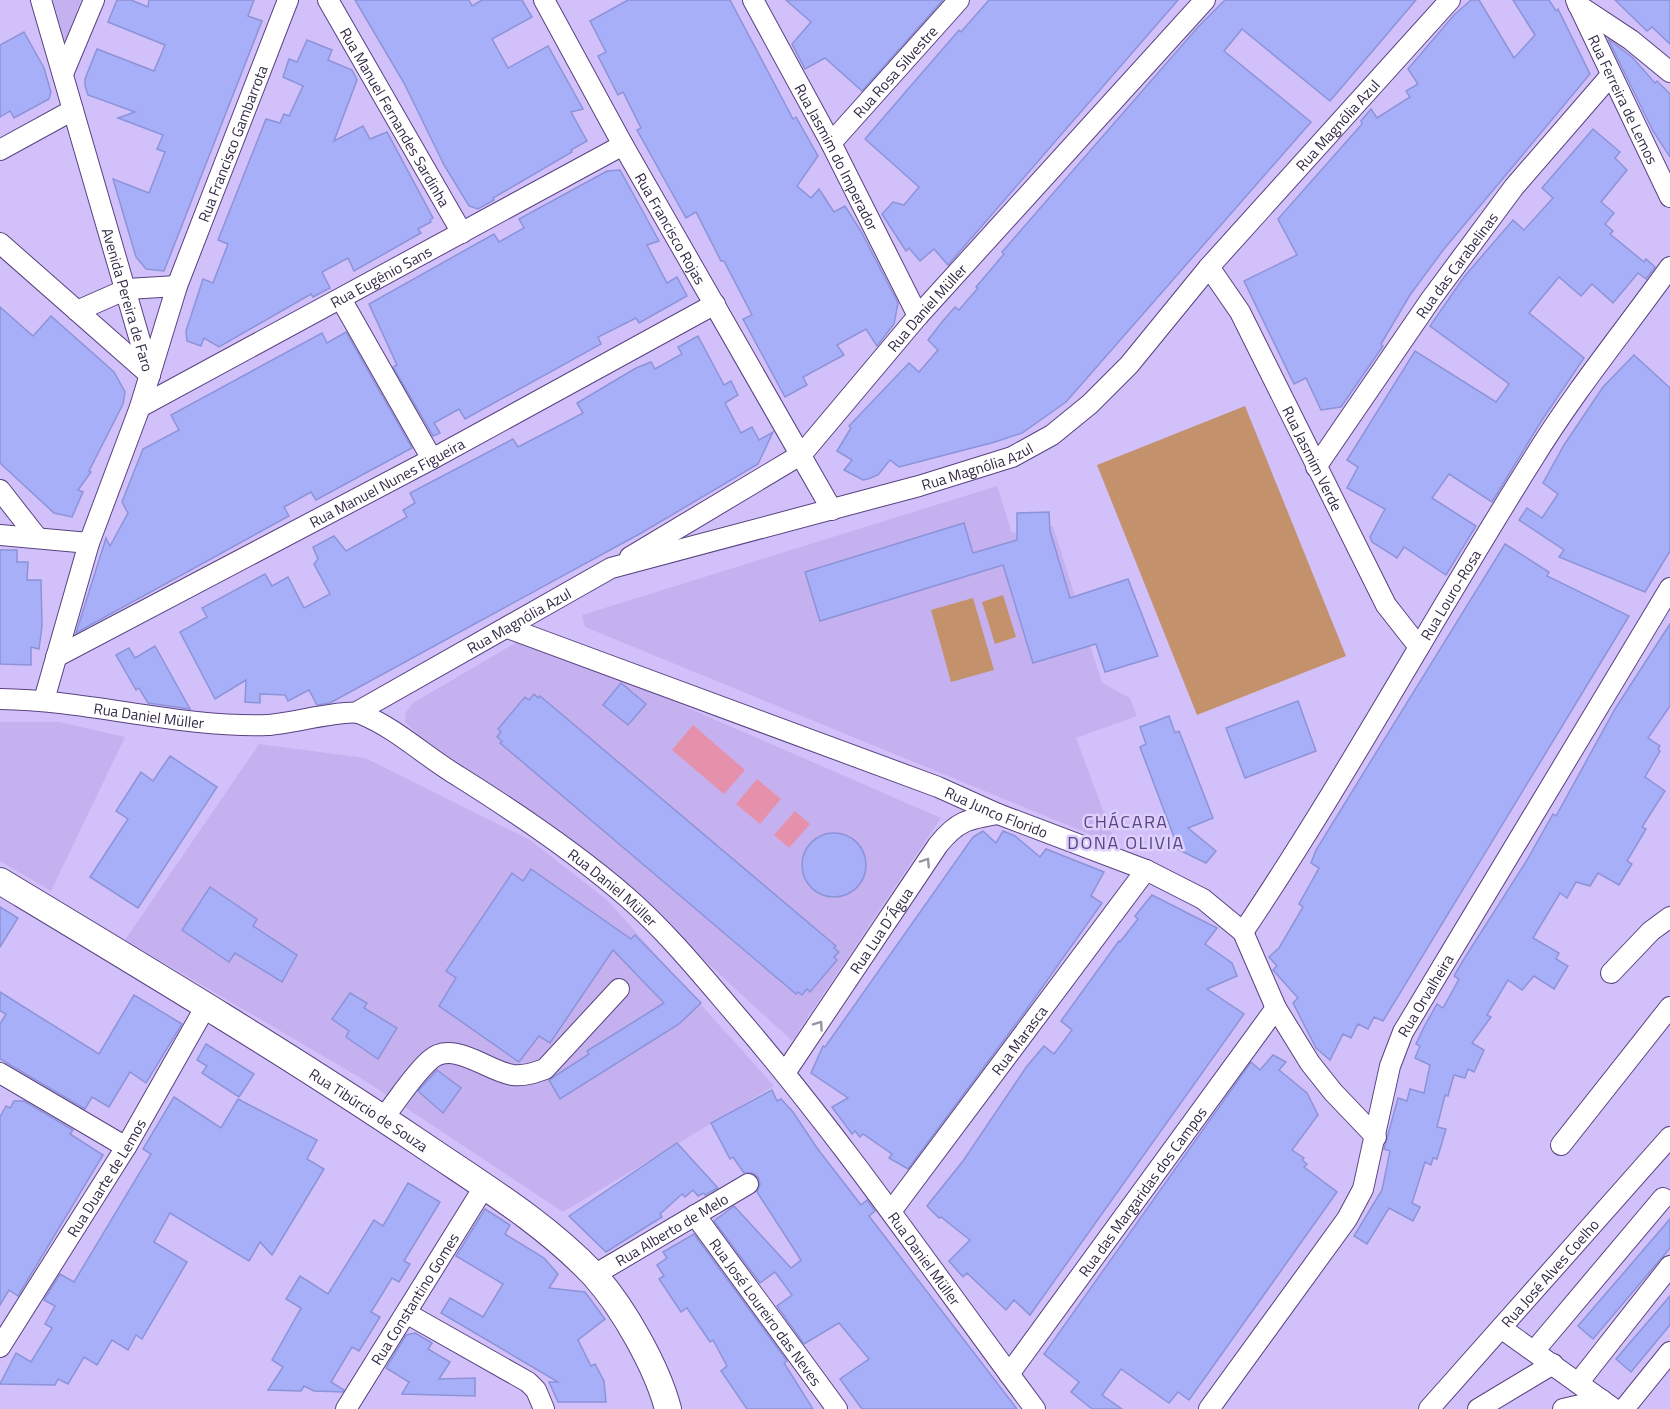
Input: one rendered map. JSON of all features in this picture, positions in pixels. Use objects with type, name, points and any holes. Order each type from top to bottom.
[{"type":"main road","name":"Rua Tibúrcio de Souza","points":[[0,880],[383,1118],[545,1229],[594,1275],[622,1311],[641,1345],[668,1409]]},
{"type":"street","name":"Avenida Pereira de Faro","points":[[41,0],[127,288],[150,375],[89,543],[44,700]]},
{"type":"street","points":[[63,74],[94,0]]},
{"type":"street","name":"Rua Francisco Gambarrota","points":[[150,375],[177,286],[288,0]]},
{"type":"street","name":"Rua Manuel Fernandes Sardinha","points":[[328,0],[462,233]]},
{"type":"street","name":"Rua Francisco Rojas","points":[[544,0],[623,146],[716,304],[832,510]]},
{"type":"street","name":"Rua Jasmim do Imperador","points":[[753,0],[831,143],[918,316]]},
{"type":"street","name":"Rua Rosa Silvestre","points":[[831,143],[959,0]]},
{"type":"street","name":"Rua Daniel Müller","points":[[611,568],[802,454],[918,316],[1205,0]]},
{"type":"street","name":"Rua Magnólia Azul","points":[[357,712],[611,568],[832,510],[1011,457],[1052,435],[1090,404],[1129,365],[1209,267],[1450,0]]},
{"type":"street","points":[[1577,2],[1631,40],[1670,72]]},
{"type":"street","name":"Rua Ferreira de Lemos","points":[[1577,2],[1670,197]]},
{"type":"street","name":"Rua das Carabelinas","points":[[1316,467],[1431,299],[1514,187],[1611,75]]},
{"type":"street","points":[[0,150],[73,111]]},
{"type":"street","name":"Rua Eugênio Sans","points":[[140,407],[623,146]]},
{"type":"street","points":[[0,243],[150,375]]},
{"type":"street","name":"Rua Jasmim Verde","points":[[1209,267],[1240,312],[1386,605],[1419,647]]},
{"type":"street","name":"Rua Louro-Rosa","points":[[1243,932],[1377,722],[1419,647],[1533,459],[1582,385],[1670,267]]},
{"type":"street","points":[[77,311],[127,288],[177,286]]},
{"type":"street","points":[[341,299],[432,459]]},
{"type":"street","name":"Rua Manuel Nunes Figueira","points":[[56,657],[432,459],[716,304]]},
{"type":"street","points":[[0,490],[36,536]]},
{"type":"street","points":[[0,535],[36,536],[89,543]]},
{"type":"street","name":"Rua Orvalheira","points":[[1209,1409],[1347,1219],[1363,1189],[1390,1066],[1403,1032],[1670,588]]},
{"type":"street","name":"Rua Junco Florido","points":[[508,628],[938,787],[998,814],[1146,870],[1203,899],[1243,932],[1276,1008],[1322,1078],[1376,1137]]},
{"type":"street","name":"Rua Daniel Müller","points":[[0,699],[44,700],[207,723],[269,725],[357,712],[378,722],[431,760],[517,813],[628,898],[679,948],[785,1073],[892,1210],[1035,1409]]},
{"type":"street","name":"Rua Lua D´Água","points":[[785,1073],[938,845],[952,828],[969,819],[998,814]]},
{"type":"street","name":"Rua Marasca","points":[[892,1210],[1146,870]]},
{"type":"street","points":[[1611,973],[1651,931],[1670,917]]},
{"type":"street","points":[[383,1118],[431,1059],[444,1053],[458,1054],[512,1075],[529,1075],[545,1069],[619,989]]},
{"type":"street","name":"Rua Duarte de Lemos","points":[[0,1347],[126,1147],[206,1006]]},
{"type":"street","points":[[1561,1145],[1670,1007]]},
{"type":"street","name":"Rua das Margaridas dos Campos","points":[[1009,1374],[1276,1008]]},
{"type":"street","points":[[3,1081],[126,1147]]},
{"type":"street","name":"Rua José Alves Coelho","points":[[1429,1409],[1670,1137]]},
{"type":"street","name":"Rua Alberto de Melo","points":[[594,1275],[748,1184]]},
{"type":"street","name":"Rua Constantino Gomes","points":[[346,1409],[484,1187]]},
{"type":"street","points":[[1534,1350],[1663,1198]]},
{"type":"street","name":"Rua José Loureiro das Neves","points":[[695,1215],[837,1409]]},
{"type":"street","points":[[1578,1383],[1670,1266]]},
{"type":"street","points":[[406,1313],[528,1382],[536,1390],[544,1409]]},
{"type":"street","points":[[1501,1328],[1608,1404]]},
{"type":"street","points":[[1624,1409],[1670,1352]]},
{"type":"street","points":[[1478,1409],[1553,1364]]},
{"type":"street","points":[[1563,1409],[1608,1404]]},
{"type":"shaded area","points":[[53,0],[81,0],[65,43]]},
{"type":"shaded area","points":[[1245,406],[1346,656],[1197,715],[1097,465]]},
{"type":"shaded area","points":[[997,486],[1012,533],[1053,526],[1102,683],[1130,698],[1137,716],[1076,738],[1116,845],[585,627],[582,615]]},
{"type":"shaded area","points":[[1003,595],[1016,637],[995,644],[982,602]]},
{"type":"shaded area","points":[[973,598],[994,670],[951,682],[931,610]]},
{"type":"shaded area","points":[[517,642],[624,680],[941,818],[792,1041],[623,885],[521,805],[432,748],[405,722],[406,712],[413,703]]},
{"type":"shaded area","points":[[0,722],[59,722],[125,737],[51,891],[0,861]]},
{"type":"shaded area","points":[[693,725],[745,770],[724,794],[672,750]]},
{"type":"shaded area","points":[[259,744],[365,758],[530,840],[607,900],[774,1086],[563,1212],[364,1080],[125,940]]},
{"type":"shaded area","points":[[757,779],[781,799],[760,824],[736,804]]},
{"type":"shaded area","points":[[795,811],[810,824],[789,848],[774,835]]},
{"type":"building","points":[[117,0],[131,0],[148,7],[149,0],[254,0],[248,16],[262,21],[164,271],[146,269],[136,257],[113,179],[149,193],[165,152],[157,149],[163,135],[118,118],[135,112],[88,95],[85,86],[85,79],[97,49],[154,71],[165,45],[108,22]]},
{"type":"building","points":[[355,0],[469,0],[472,6],[482,0],[522,0],[532,17],[492,39],[508,68],[548,46],[583,109],[571,112],[587,141],[478,209],[469,206],[444,165],[404,83]]},
{"type":"building","points":[[628,0],[730,0],[793,119],[796,117],[818,156],[797,186],[811,198],[819,189],[834,212],[845,206],[862,233],[898,303],[894,324],[877,346],[866,329],[837,345],[844,355],[803,377],[807,385],[785,397],[743,319],[752,315],[724,261],[721,261],[696,212],[686,218],[637,130],[641,128],[623,92],[618,95],[598,56],[606,52],[590,21]]},
{"type":"building","points":[[786,0],[943,0],[862,91],[825,58],[805,69],[792,44],[811,22]]},
{"type":"building","points":[[989,0],[1178,0],[948,265],[934,249],[920,261],[909,248],[906,251],[882,214],[893,202],[904,205],[919,187],[865,139],[959,30],[961,32]]},
{"type":"building","points":[[1225,0],[1416,0],[1330,101],[1242,29],[1224,51],[1311,122],[1066,402],[1022,433],[995,442],[899,467],[890,460],[878,475],[863,480],[844,470],[852,460],[837,451],[851,428],[849,426],[909,363],[919,372],[938,350],[928,340],[942,322],[955,307],[959,310],[1004,254],[1002,252],[1198,27]]},
{"type":"building","points":[[1471,0],[1479,0],[1514,58],[1535,35],[1513,0],[1549,0],[1556,11],[1558,9],[1590,74],[1444,249],[1410,295],[1381,344],[1383,346],[1341,407],[1321,410],[1306,378],[1294,384],[1244,281],[1297,255],[1278,219],[1362,124],[1361,121],[1371,109],[1377,118],[1410,97],[1406,91],[1418,84],[1408,69],[1454,15]]},
{"type":"building","points":[[1615,0],[1670,0],[1670,44],[1652,27],[1647,31]]},
{"type":"building","points":[[24,32],[44,68],[51,92],[49,99],[14,118],[10,111],[0,117],[0,45]]},
{"type":"building","points":[[1608,39],[1632,57],[1655,83],[1657,81],[1670,94],[1670,157],[1653,131]]},
{"type":"building","points":[[307,40],[332,50],[328,60],[352,70],[357,80],[334,141],[363,126],[370,139],[387,132],[433,218],[431,222],[418,229],[421,233],[354,271],[348,258],[322,272],[330,288],[313,297],[311,294],[219,347],[204,338],[201,346],[187,341],[186,331],[203,279],[213,283],[228,244],[218,240],[266,119],[280,123],[284,114],[289,116],[303,86],[283,77],[289,59],[297,62]]},
{"type":"building","points":[[1593,129],[1620,152],[1615,158],[1627,170],[1601,202],[1614,213],[1605,224],[1613,231],[1610,234],[1644,262],[1646,259],[1655,267],[1646,279],[1638,273],[1613,303],[1592,284],[1581,296],[1559,277],[1529,313],[1584,358],[1542,420],[1492,502],[1449,474],[1432,498],[1476,526],[1446,575],[1404,547],[1397,558],[1372,542],[1370,537],[1385,509],[1347,488],[1358,467],[1347,460],[1415,351],[1496,402],[1509,384],[1430,326],[1464,277],[1513,220],[1524,230],[1553,198],[1542,188]]},
{"type":"building","points":[[620,170],[659,241],[647,245],[667,283],[677,277],[687,296],[639,323],[636,318],[598,337],[601,344],[465,419],[459,409],[434,423],[440,433],[433,436],[393,367],[397,365],[369,304],[494,234],[499,242],[524,228],[519,219],[607,171]]},
{"type":"building","points":[[0,307],[33,336],[51,316],[114,372],[125,392],[123,404],[89,471],[91,472],[78,490],[83,492],[72,517],[54,513],[0,463]]},
{"type":"building","points":[[346,332],[412,448],[316,500],[311,492],[284,507],[289,516],[76,633],[106,538],[110,546],[128,513],[122,502],[143,449],[179,430],[171,415],[322,333],[327,343]]},
{"type":"building","points":[[698,336],[724,385],[731,381],[738,395],[725,403],[741,433],[752,427],[759,440],[773,432],[758,464],[643,532],[330,703],[317,705],[309,690],[288,701],[285,695],[260,694],[260,703],[245,702],[246,680],[215,699],[180,632],[207,617],[202,608],[265,574],[272,586],[288,577],[304,608],[330,594],[314,564],[318,559],[313,547],[334,536],[346,551],[407,517],[403,510],[415,503],[410,493],[513,439],[518,447],[583,413],[577,403],[636,368],[651,362],[655,369],[682,354],[678,347]]},
{"type":"building","points":[[1634,355],[1670,388],[1670,551],[1645,592],[1559,557],[1564,550],[1519,520],[1527,508],[1542,518],[1558,494],[1543,483],[1564,445],[1603,387]]},
{"type":"building","points":[[1049,512],[1050,531],[1070,598],[1128,579],[1158,656],[1105,672],[1096,644],[1033,663],[1003,565],[820,621],[805,572],[964,523],[973,553],[1017,540],[1017,513]]},
{"type":"building","points":[[1505,544],[1549,572],[1547,576],[1629,616],[1383,1021],[1374,1017],[1368,1029],[1358,1024],[1351,1038],[1343,1034],[1330,1060],[1316,1048],[1293,1003],[1298,998],[1273,970],[1277,966],[1269,957],[1279,948],[1303,907],[1299,904],[1319,868],[1311,863],[1316,850]]},
{"type":"building","points":[[0,550],[17,550],[17,562],[28,562],[27,580],[41,580],[42,626],[39,649],[31,647],[31,665],[0,664]]},
{"type":"building","points":[[1670,624],[1670,706],[1648,738],[1660,746],[1658,749],[1660,751],[1645,777],[1665,791],[1642,827],[1646,829],[1627,861],[1632,864],[1619,885],[1598,873],[1590,886],[1576,882],[1567,898],[1560,893],[1533,938],[1559,953],[1556,959],[1568,966],[1554,989],[1534,976],[1522,990],[1508,980],[1487,1015],[1491,1017],[1472,1043],[1484,1050],[1474,1072],[1468,1069],[1465,1078],[1454,1075],[1448,1096],[1445,1095],[1437,1127],[1446,1129],[1437,1159],[1433,1158],[1431,1165],[1425,1162],[1412,1203],[1420,1207],[1413,1221],[1389,1208],[1367,1244],[1354,1236],[1382,1190],[1390,1151],[1384,1149],[1398,1098],[1407,1101],[1410,1089],[1424,1093],[1430,1065],[1415,1058],[1420,1046],[1416,1044],[1424,1027],[1437,1004],[1443,1008],[1459,979],[1454,976],[1464,959],[1527,860],[1553,814],[1556,816],[1615,709]]},
{"type":"building","points":[[155,646],[190,709],[148,703],[139,688],[136,690],[116,655],[129,648],[135,658]]},
{"type":"building","points":[[621,683],[646,704],[628,725],[603,705]]},
{"type":"building","points":[[534,694],[538,698],[540,696],[836,946],[834,948],[839,952],[834,957],[837,960],[810,992],[807,989],[802,995],[798,992],[796,994],[500,743],[502,741],[497,737],[501,732],[498,729],[525,697],[529,700]]},
{"type":"building","points":[[1298,701],[1316,751],[1245,778],[1226,728]]},
{"type":"building","points":[[1169,716],[1175,733],[1179,731],[1213,818],[1188,828],[1216,851],[1206,863],[1179,850],[1140,747],[1146,744],[1140,727]]},
{"type":"building","points":[[170,756],[217,787],[138,908],[90,877],[128,819],[116,811],[141,772],[153,781]]},
{"type":"building","points":[[983,831],[996,843],[1003,831],[1015,836],[1040,857],[1046,849],[1104,872],[1091,896],[1102,903],[908,1169],[889,1158],[892,1154],[863,1134],[860,1137],[855,1131],[852,1134],[832,1107],[848,1098],[811,1073],[823,1046],[825,1047],[973,837]]},
{"type":"building","points":[[834,833],[846,835],[857,842],[864,853],[866,865],[864,877],[857,888],[846,895],[834,897],[822,895],[811,888],[804,877],[802,865],[804,853],[811,842],[822,835]]},
{"type":"building","points":[[531,869],[631,939],[635,935],[701,1003],[679,1024],[560,1099],[549,1080],[589,1054],[587,1051],[664,1003],[613,950],[550,1043],[539,1036],[519,1062],[439,1006],[456,978],[446,971],[512,873],[523,881]]},
{"type":"building","points":[[210,887],[257,919],[253,926],[297,955],[282,982],[235,953],[229,962],[182,930]]},
{"type":"building","points":[[1152,895],[1217,928],[1205,944],[1232,963],[1237,976],[1207,989],[1244,1014],[1030,1315],[1014,1300],[1006,1310],[967,1273],[963,1277],[949,1261],[970,1240],[941,1217],[939,1218],[927,1206],[963,1161],[1027,1066],[1044,1046],[1054,1054],[1072,1030],[1061,1021],[1119,941],[1138,919],[1135,916]]},
{"type":"building","points":[[0,907],[18,918],[0,947]]},
{"type":"building","points":[[0,992],[99,1054],[134,995],[182,1024],[146,1083],[130,1072],[109,1107],[92,1097],[85,1109],[0,1059],[0,1024],[6,1014],[0,1011]]},
{"type":"building","points":[[350,993],[367,1003],[364,1008],[397,1028],[378,1059],[346,1037],[349,1031],[332,1019]]},
{"type":"building","points":[[206,1044],[254,1074],[239,1097],[202,1073],[207,1066],[197,1060]]},
{"type":"building","points":[[1273,1055],[1286,1062],[1279,1070],[1307,1093],[1318,1115],[1292,1150],[1304,1158],[1302,1160],[1307,1164],[1304,1167],[1337,1192],[1189,1400],[1178,1392],[1169,1403],[1121,1369],[1102,1395],[1122,1409],[1092,1409],[1071,1392],[1079,1382],[1044,1354],[1251,1062],[1260,1070]]},
{"type":"building","points":[[437,1070],[461,1088],[443,1113],[418,1091]]},
{"type":"building","points":[[772,1090],[777,1101],[781,1099],[793,1112],[817,1148],[861,1205],[867,1200],[875,1211],[869,1216],[1017,1409],[862,1409],[840,1379],[869,1359],[839,1323],[804,1344],[777,1306],[792,1295],[775,1272],[760,1283],[714,1221],[734,1206],[791,1268],[801,1260],[757,1192],[760,1184],[758,1177],[753,1173],[744,1173],[733,1157],[730,1159],[711,1123]]},
{"type":"building","points":[[174,1097],[221,1128],[238,1099],[317,1140],[307,1159],[324,1169],[272,1255],[260,1242],[249,1261],[170,1213],[154,1242],[187,1262],[142,1339],[136,1335],[128,1350],[112,1340],[97,1365],[84,1357],[68,1384],[58,1379],[55,1385],[0,1384],[16,1353],[31,1362],[52,1328],[45,1324],[55,1306],[44,1300],[60,1274],[74,1282],[151,1154],[143,1149]]},
{"type":"building","points":[[14,1101],[24,1101],[73,1130],[70,1134],[103,1155],[18,1296],[9,1290],[0,1305],[0,1117],[6,1106],[10,1108]]},
{"type":"building","points":[[677,1143],[718,1188],[705,1195],[704,1193],[698,1196],[693,1190],[685,1197],[682,1194],[660,1214],[662,1217],[606,1252],[569,1216]]},
{"type":"building","points":[[408,1183],[440,1202],[404,1261],[410,1264],[399,1282],[392,1278],[371,1312],[380,1317],[359,1351],[352,1347],[331,1382],[344,1390],[343,1392],[314,1391],[304,1386],[301,1391],[268,1390],[283,1367],[272,1360],[301,1308],[286,1299],[300,1276],[328,1294],[374,1220],[383,1226]]},
{"type":"building","points":[[485,1209],[510,1225],[505,1234],[544,1258],[558,1274],[549,1288],[585,1292],[605,1319],[578,1340],[591,1366],[595,1364],[604,1381],[606,1402],[558,1402],[549,1382],[558,1382],[441,1313],[450,1298],[483,1317],[503,1284],[456,1256]]},
{"type":"building","points":[[1670,1219],[1670,1248],[1593,1339],[1578,1326]]},
{"type":"building","points":[[694,1234],[787,1361],[784,1363],[813,1409],[747,1409],[721,1371],[727,1366],[713,1340],[710,1342],[687,1308],[681,1312],[659,1279],[664,1276],[657,1265],[667,1258],[663,1252]]},
{"type":"building","points":[[1670,1296],[1670,1325],[1631,1372],[1616,1359]]},
{"type":"building","points":[[415,1333],[432,1343],[428,1349],[450,1362],[439,1379],[475,1378],[475,1396],[402,1394],[409,1382],[386,1368],[406,1335]]},
{"type":"district","name":"CHÁCARA DONA OLIVIA","points":[[1126,831]]}]
